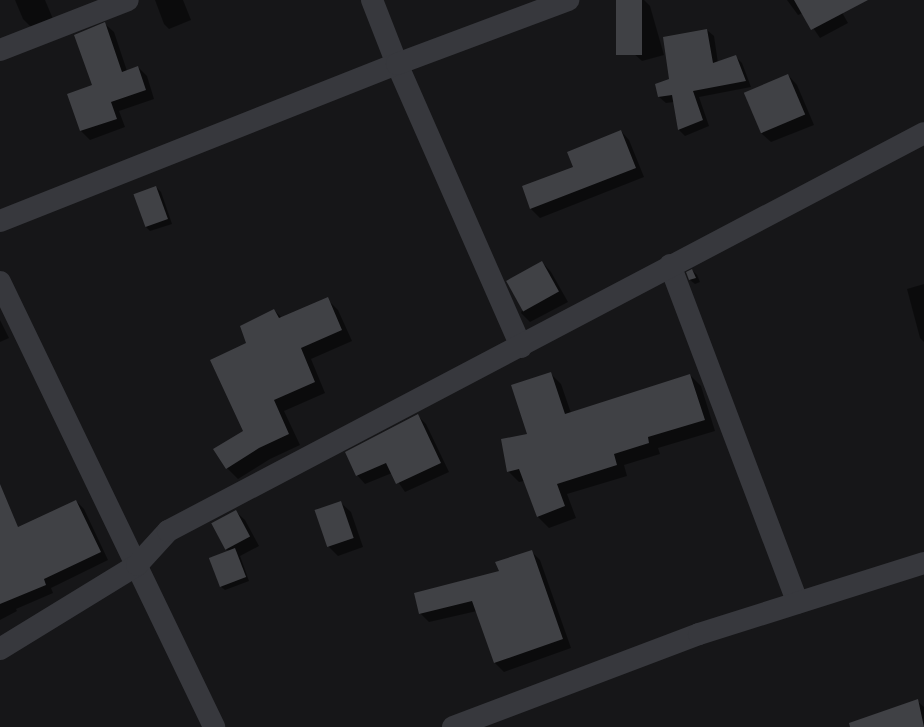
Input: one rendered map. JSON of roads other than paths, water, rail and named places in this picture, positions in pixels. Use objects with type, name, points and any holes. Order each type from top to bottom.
[{"type":"street","points":[[0,50],[128,0]]},
{"type":"street","points":[[372,0],[397,64],[521,347]]},
{"type":"street","points":[[0,221],[397,64],[568,0]]},
{"type":"street","points":[[0,649],[137,565],[168,531],[521,347],[670,265],[924,133]]},
{"type":"street","points":[[670,265],[798,603]]},
{"type":"street","points":[[0,282],[214,727]]},
{"type":"street","points":[[452,727],[699,634],[924,563]]}]
